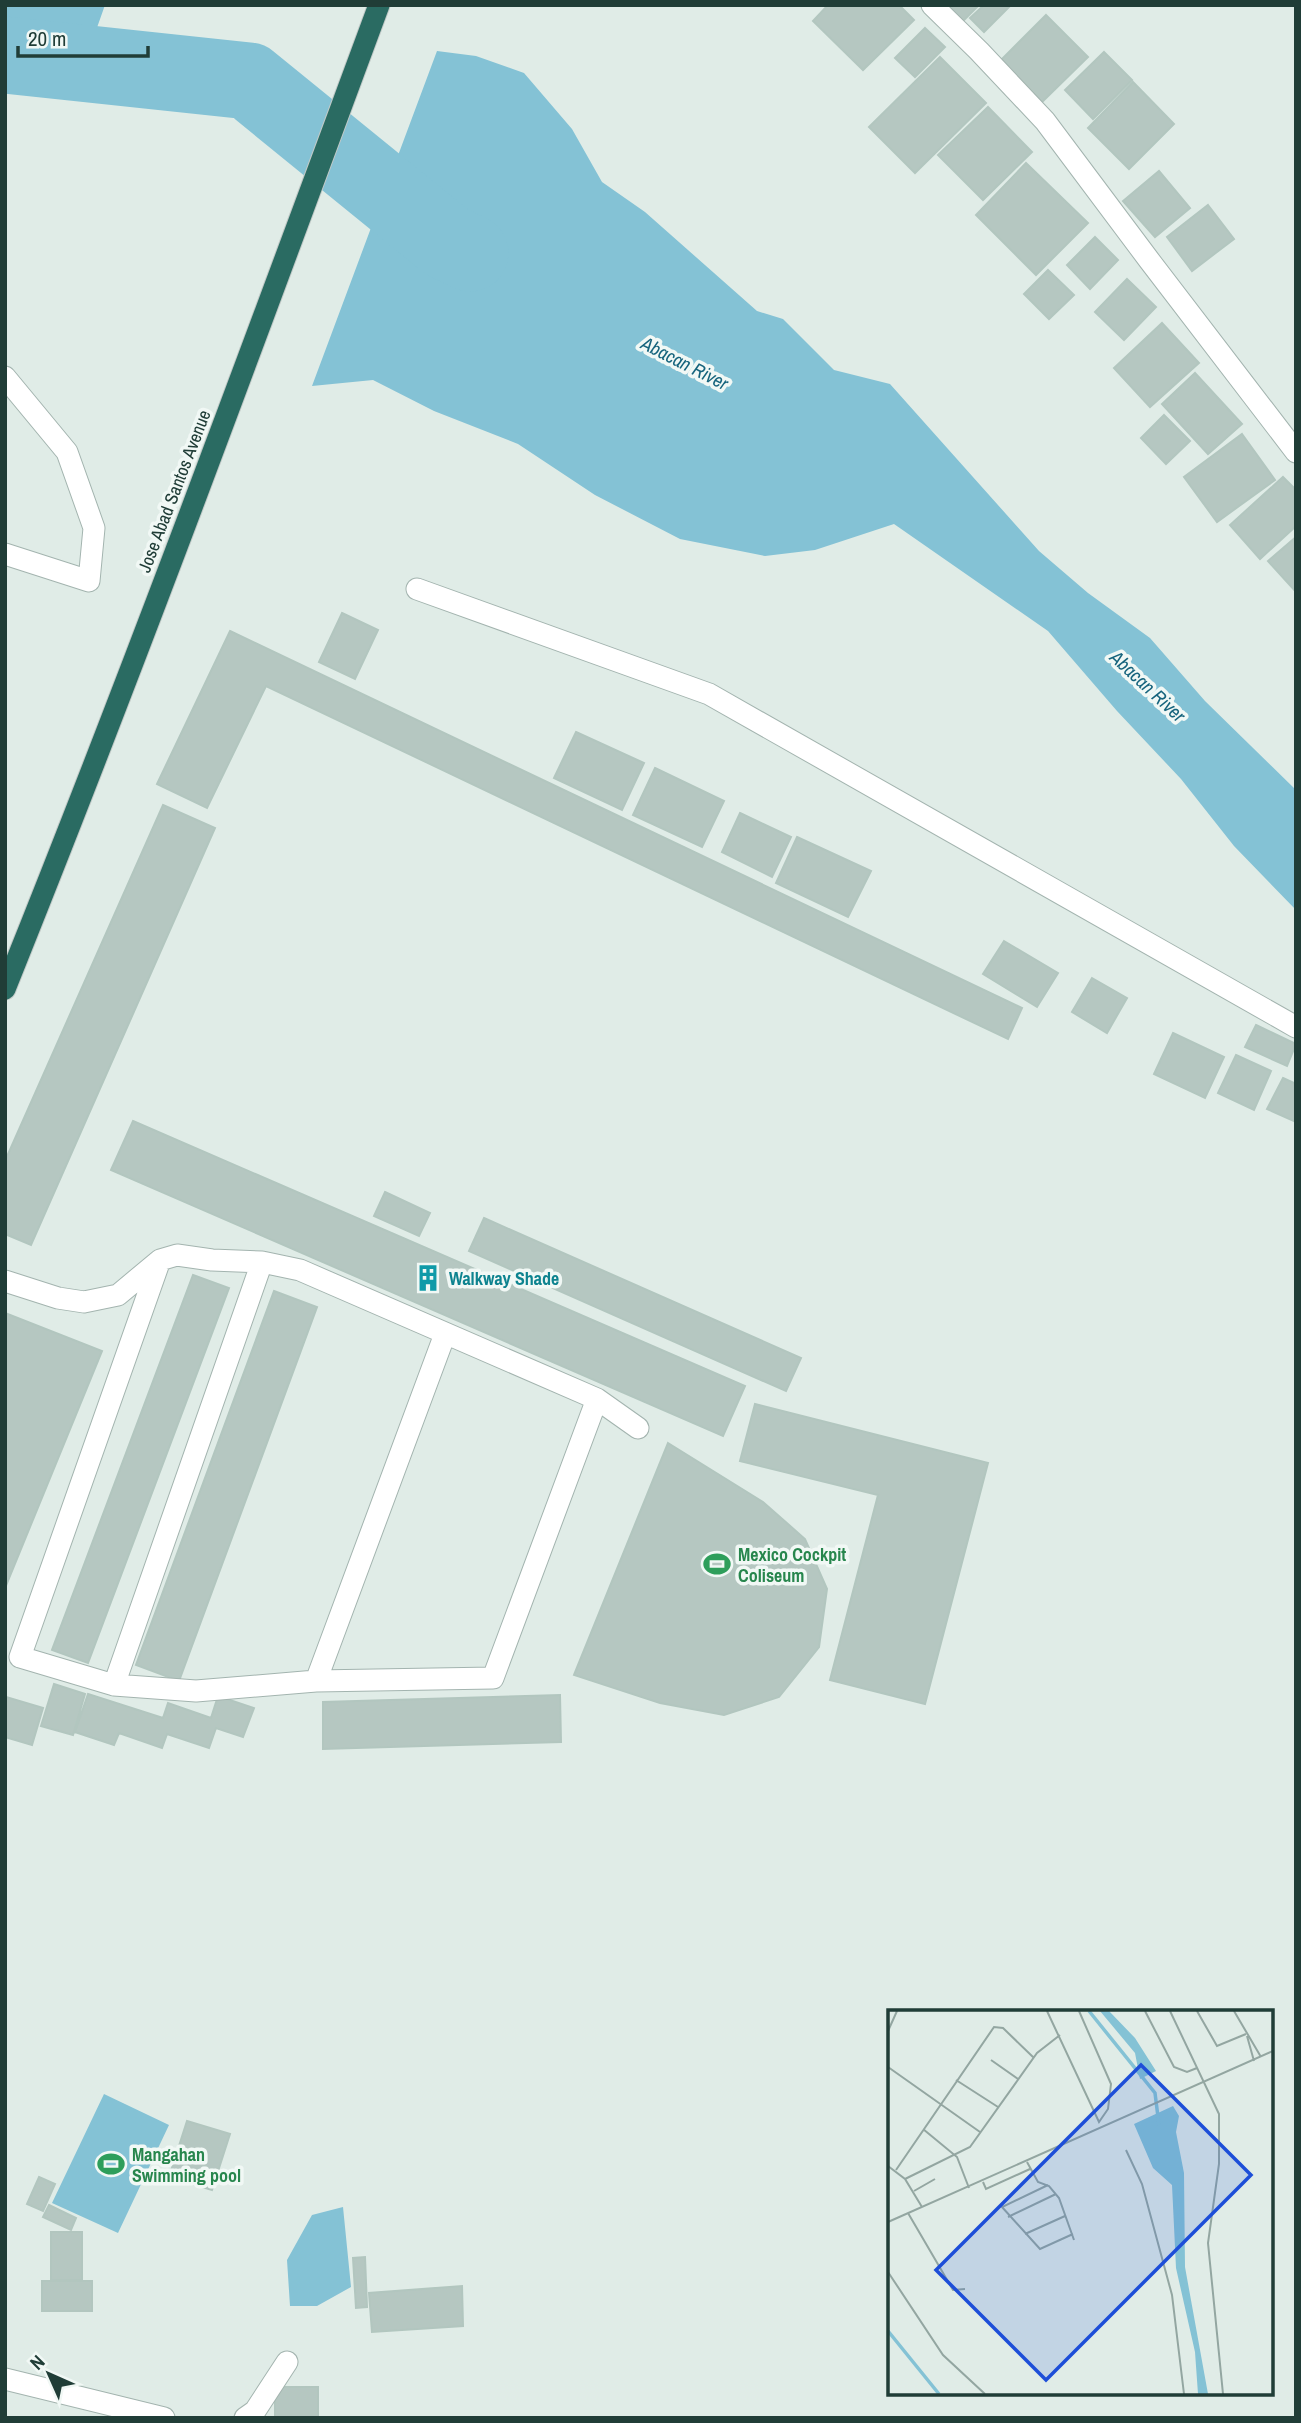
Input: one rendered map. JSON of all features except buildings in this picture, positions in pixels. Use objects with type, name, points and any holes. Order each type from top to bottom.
[{"type":"highway","name":"Jose Abad Santos Avenue","points":[[5,989],[74,817],[222,428],[379,5]]},
{"type":"street","points":[[932,5],[1045,121],[1296,452]]},
{"type":"street","points":[[5,377],[68,452],[94,528],[89,581],[5,554]]},
{"type":"street","points":[[417,589],[709,694],[1296,1027]]},
{"type":"street","points":[[5,1281],[84,1302],[118,1295],[160,1260],[177,1255],[212,1260],[262,1262],[300,1270],[597,1399],[638,1428]]},
{"type":"street","points":[[160,1260],[20,1657],[114,1685],[196,1691],[316,1681],[493,1678],[597,1399]]},
{"type":"street","points":[[114,1685],[262,1262]]},
{"type":"street","points":[[316,1681],[445,1334]]},
{"type":"street","points":[[245,2418],[255,2412],[287,2362]]},
{"type":"street","points":[[5,2379],[164,2418]]},
{"type":"water","points":[[5,5],[105,5],[76,87],[37,70],[17,33],[5,23]]},
{"type":"water","points":[[437,51],[476,56],[524,73],[572,129],[602,182],[645,212],[757,311],[783,319],[834,370],[890,384],[1039,551],[1088,593],[1150,638],[1205,701],[1296,790],[1296,910],[1234,846],[1181,779],[1117,711],[1048,631],[894,524],[815,550],[765,556],[680,539],[595,495],[518,444],[434,411],[373,380],[312,386]]},
{"type":"water","name":"Mangahan Swimming pool","points":[[104,2094],[169,2125],[118,2233],[52,2203]]},
{"type":"water","points":[[343,2207],[351,2287],[317,2306],[290,2306],[287,2260],[312,2215]]},
{"type":"waterway","name":"Abacan River","points":[[5,55],[249,81],[447,242],[470,253]]},
{"type":"place","name":"Walkway Shade","points":[[428,1278]]},
{"type":"place","name":"Mexico Cockpit Coliseum","points":[[717,1564]]},
{"type":"place","name":"Mangahan Swimming pool","points":[[111,2164]]}]
